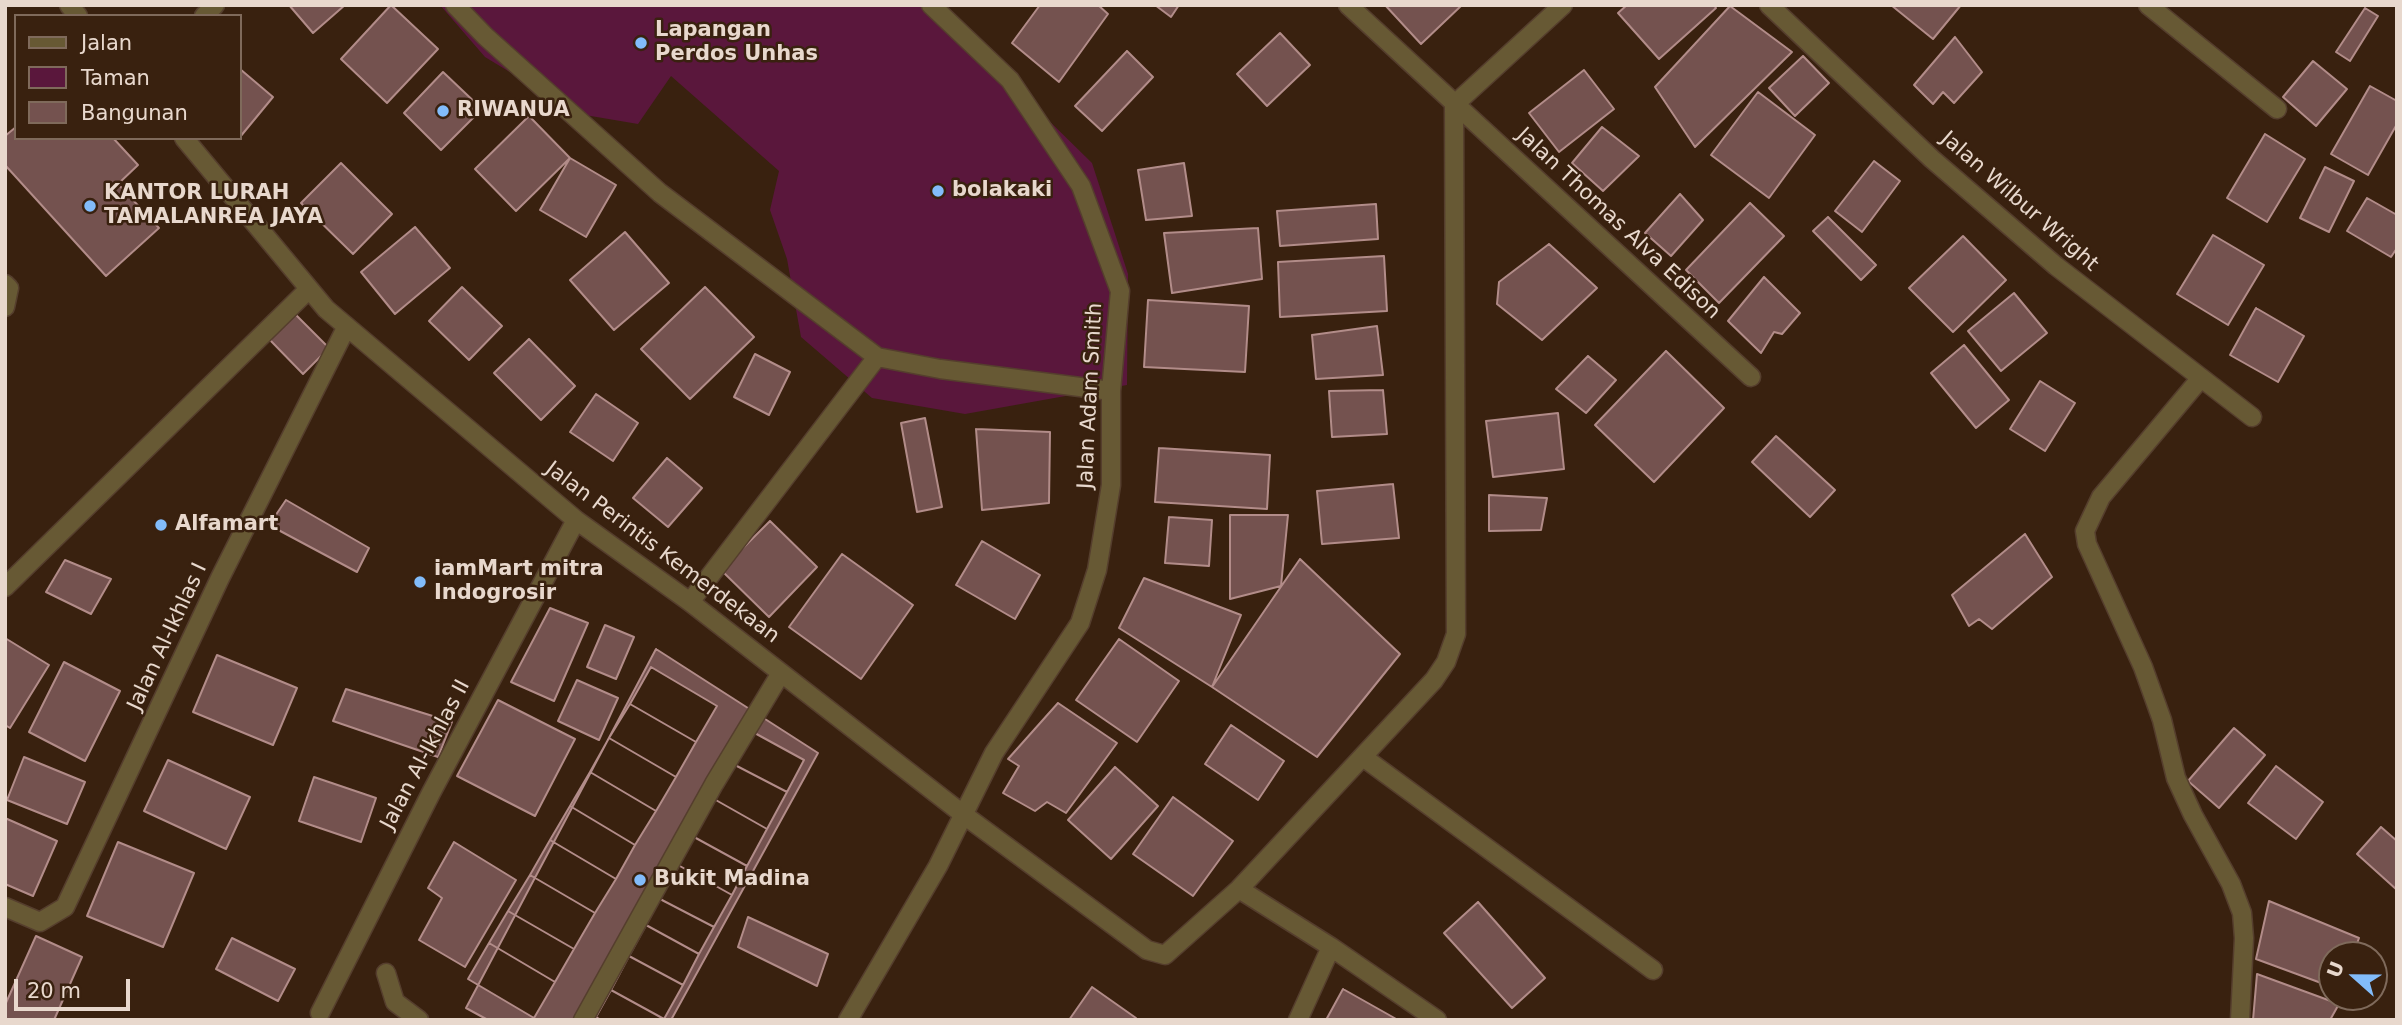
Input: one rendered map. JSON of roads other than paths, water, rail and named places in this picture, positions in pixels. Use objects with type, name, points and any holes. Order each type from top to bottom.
[{"type":"street","points":[[455,5],[485,37],[660,193],[877,357],[940,369],[1111,391]]},
{"type":"street","name":"Jalan Adam Smith","points":[[848,1020],[964,815],[994,753],[1080,623],[1097,570],[1111,485],[1111,391],[1120,291],[1082,186],[1010,80],[931,5]]},
{"type":"street","name":"Jalan Thomas Alva Edison","points":[[1348,5],[1751,377]]},
{"type":"street","points":[[1437,1020],[1331,947],[1239,889],[1434,680],[1446,662],[1456,634],[1454,105],[1563,5]]},
{"type":"street","name":"Jalan Wilbur Wright","points":[[1769,5],[1953,177],[2056,266],[2252,417]]},
{"type":"street","points":[[2148,5],[2277,109]]},
{"type":"street","name":"Jalan Perintis Kemerdekaan","points":[[186,140],[308,290],[346,328],[576,520],[690,602],[964,815],[1157,954],[1165,955],[1176,948],[1239,889]]},
{"type":"street","points":[[5,284],[9,288],[5,307]]},
{"type":"street","points":[[5,587],[308,290]]},
{"type":"street","name":"Jalan Al-Ikhlas I","points":[[5,907],[40,922],[65,907],[220,578],[346,328]]},
{"type":"street","points":[[690,602],[877,357]]},
{"type":"street","points":[[2200,379],[2101,497],[2085,531],[2087,544],[2143,667],[2162,720],[2176,778],[2231,884],[2242,913],[2244,938],[2240,1020]]},
{"type":"street","name":"Jalan Al-Ikhlas II","points":[[320,1013],[431,793],[576,520]]},
{"type":"street","points":[[583,1020],[714,784],[781,673]]},
{"type":"street","points":[[1363,757],[1653,970]]},
{"type":"street","points":[[1298,1020],[1331,947]]},
{"type":"street","points":[[386,974],[395,1002],[419,1020]]},
{"type":"place","name":"Lapangan Perdos Unhas","points":[[641,43]]},
{"type":"place","name":"RIWANUA","points":[[443,111]]},
{"type":"place","name":"bolakaki","points":[[938,191]]},
{"type":"place","name":"KANTOR LURAH TAMALANREA JAYA","points":[[90,206]]},
{"type":"place","name":"Alfamart","points":[[161,525]]},
{"type":"place","name":"iamMart mitra Indogrosir","points":[[420,582]]},
{"type":"place","name":"Bukit Madina","points":[[640,880]]}]
